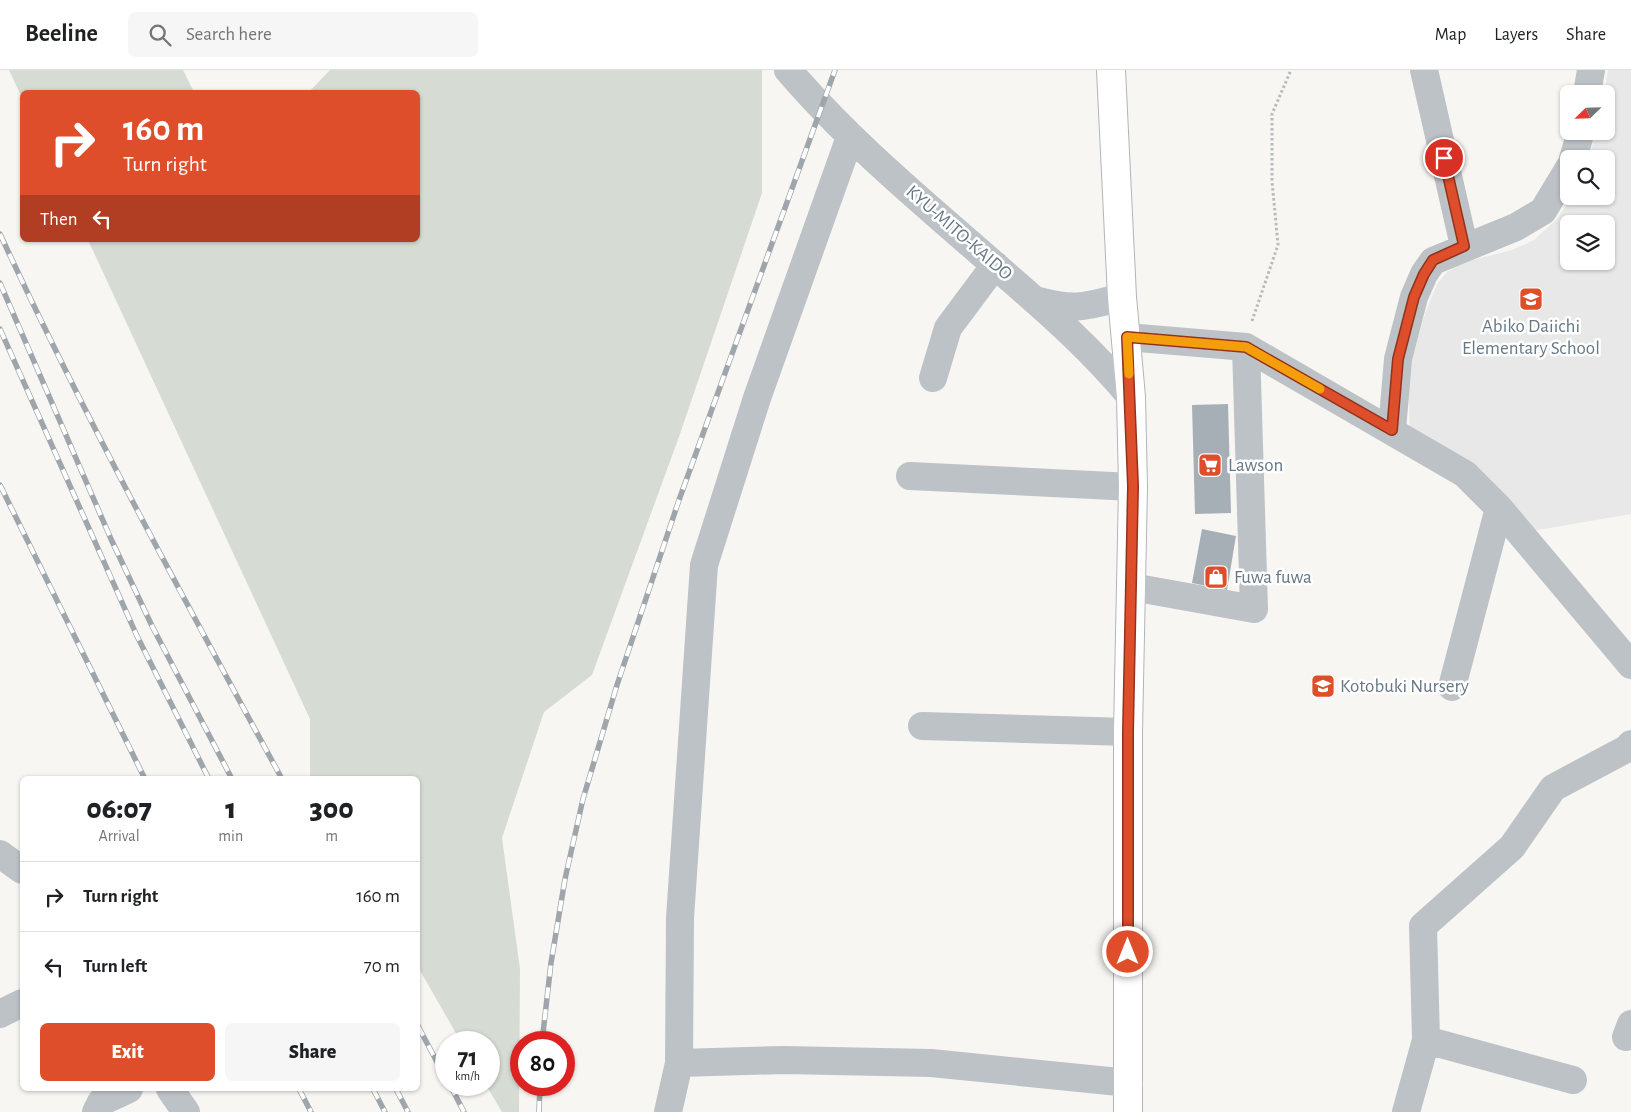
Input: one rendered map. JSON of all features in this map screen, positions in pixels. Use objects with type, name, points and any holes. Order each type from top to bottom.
[{"type":"highway","points":[[1111,70],[1122,296],[1131,397],[1133,486],[1128,732],[1128,1112]]},
{"type":"street","name":"KYU-MITO-KAIDO","points":[[788,70],[820,108],[850,137],[1035,300],[1105,366],[1131,397]]},
{"type":"street","points":[[1424,70],[1464,246]]},
{"type":"street","points":[[1588,85],[1591,70]]},
{"type":"street","points":[[668,1112],[679,1062],[680,918],[704,564],[757,398],[850,137]]},
{"type":"street","points":[[1392,430],[1398,359],[1414,297],[1424,274],[1433,260],[1464,246],[1516,227],[1543,211],[1560,183]]},
{"type":"street","points":[[933,378],[948,328],[995,265]]},
{"type":"street","points":[[1035,300],[1062,307],[1087,307],[1122,296]]},
{"type":"street","points":[[1127,337],[1246,347],[1466,474],[1499,508],[1631,665]]},
{"type":"street","points":[[1132,587],[1254,609],[1246,347]]},
{"type":"street","points":[[910,476],[1133,486]]},
{"type":"street","points":[[1452,688],[1499,508]]},
{"type":"street","points":[[922,726],[1128,732]]},
{"type":"street","points":[[1406,1112],[1426,1040],[1424,926],[1512,847],[1553,788],[1630,750]]},
{"type":"street","points":[[0,854],[20,869]]},
{"type":"street","points":[[0,1014],[20,1004]]},
{"type":"street","points":[[1426,1040],[1572,1080]]},
{"type":"street","points":[[679,1062],[784,1060],[931,1062],[1129,1083]]},
{"type":"street","points":[[96,1112],[101,1102],[125,1091]]},
{"type":"street","points":[[171,1091],[186,1112]]},
{"type":"path","points":[[1246,347],[1246,338],[1278,245],[1272,181],[1272,114],[1291,70]]},
{"type":"shaded area","points":[[9,70],[183,70],[193,90],[20,90],[20,94]]},
{"type":"shaded area","points":[[330,70],[762,70],[762,193],[680,434],[592,675],[544,712],[502,838],[520,969],[520,1031],[510,1031],[510,1096],[519,1096],[519,1112],[502,1112],[493,1096],[500,1096],[500,1031],[455,1031],[420,970],[420,776],[310,776],[310,719],[89,242],[420,242],[420,90],[311,90]]},
{"type":"shaded area","name":"Abiko Daiichi Elementary School","points":[[1608,70],[1631,70],[1631,514],[1526,532],[1410,430],[1408,384],[1411,364],[1425,314],[1437,284],[1447,272],[1461,263],[1512,250],[1534,240],[1557,219],[1566,205],[1615,205],[1615,150],[1591,150],[1594,140],[1615,140],[1615,85],[1606,85]]},
{"type":"building","points":[[1228,404],[1231,513],[1195,514],[1192,405]]},
{"type":"building","points":[[1202,529],[1236,536],[1227,590],[1192,583]]},
{"type":"railway","points":[[543,1031],[551,963],[565,879],[583,799],[617,685],[679,500],[835,70]]},
{"type":"railway","points":[[0,234],[101,441],[280,776]]},
{"type":"railway","points":[[0,283],[111,539],[152,626],[230,776]]},
{"type":"railway","points":[[0,329],[137,636],[207,776]]},
{"type":"railway","points":[[0,485],[144,776]]},
{"type":"railway","points":[[420,1030],[435,1058]]},
{"type":"railway","points":[[300,1091],[311,1112]]},
{"type":"railway","points":[[374,1091],[385,1112]]},
{"type":"railway","points":[[397,1091],[408,1112]]},
{"type":"railway","points":[[456,1096],[464,1112]]},
{"type":"railway","points":[[539,1112],[540,1096]]},
{"type":"slow traffic","points":[[1129,374],[1127,337],[1246,347],[1320,389]]},
{"type":"place","name":"Abiko Daiichi Elementary School","points":[[1531,299]]},
{"type":"place","name":"Lawson","points":[[1210,465]]},
{"type":"place","name":"Fuwa fuwa","points":[[1216,577]]},
{"type":"place","name":"Kotobuki Nursery","points":[[1323,686]]},
{"type":"route","points":[[1128,952],[1128,732],[1133,486],[1131,397],[1127,337],[1246,347],[1392,430],[1398,359],[1414,297],[1424,274],[1433,260],[1457,251],[1464,246],[1444,158]]}]
